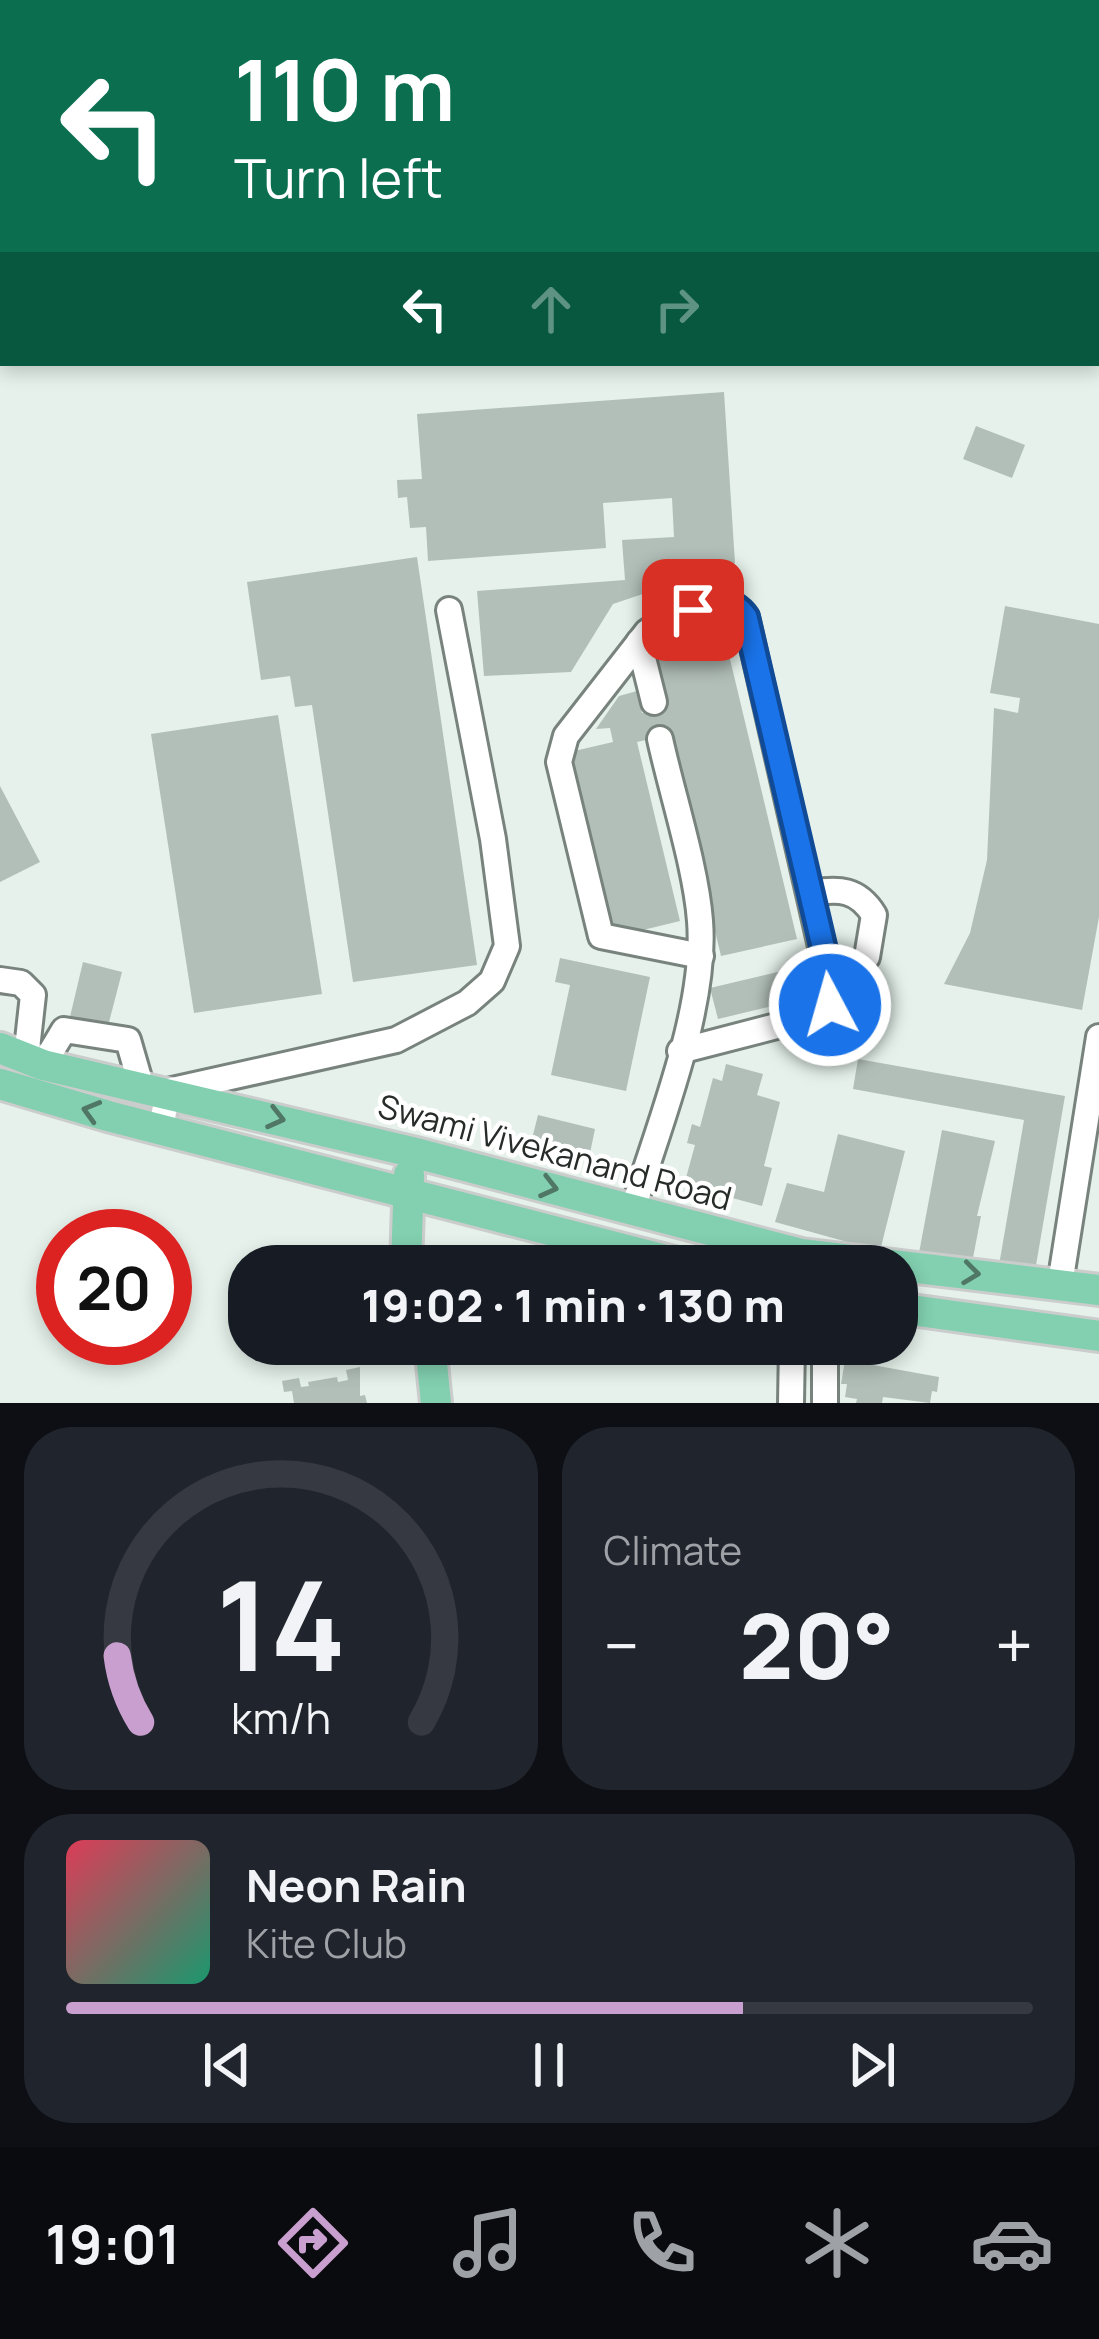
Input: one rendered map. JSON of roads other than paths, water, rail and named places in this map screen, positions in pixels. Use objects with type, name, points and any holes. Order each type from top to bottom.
[{"type":"main road","name":"Swami Vivekanand Road","points":[[23,1057],[423,1155],[758,1245]]},
{"type":"main road","points":[[0,1084],[108,1117],[608,1245]]},
{"type":"main road","points":[[410,1245],[423,1155]]},
{"type":"main road","points":[[418,1196],[422,1245]]},
{"type":"main road","name":"Swami Vivekanand Road","points":[[918,1270],[1099,1290]]},
{"type":"main road","points":[[918,1311],[1099,1336]]},
{"type":"main road","points":[[411,1365],[415,1403]]},
{"type":"main road","points":[[432,1365],[436,1403]]},
{"type":"street","points":[[680,1051],[819,1015],[830,1005],[832,994],[746,617],[739,608],[721,602],[665,619],[639,642],[566,736],[559,762],[596,927],[618,942],[700,956]]},
{"type":"street","points":[[154,1088],[396,1040],[467,1004],[492,981],[507,946],[493,839],[449,610]]},
{"type":"street","points":[[639,642],[654,702]]},
{"type":"street","points":[[633,1209],[693,1006],[700,956],[700,917],[660,740]]},
{"type":"street","points":[[811,892],[838,889],[856,894],[874,915],[867,957],[832,994]]},
{"type":"street","points":[[0,980],[21,982],[33,995],[23,1057]]},
{"type":"street","points":[[23,1057],[64,1030],[128,1040],[154,1088],[161,1128]]},
{"type":"street","points":[[1060,1283],[1099,1037]]},
{"type":"street","points":[[791,1403],[792,1365]]},
{"type":"street","points":[[825,1365],[825,1403]]}]
